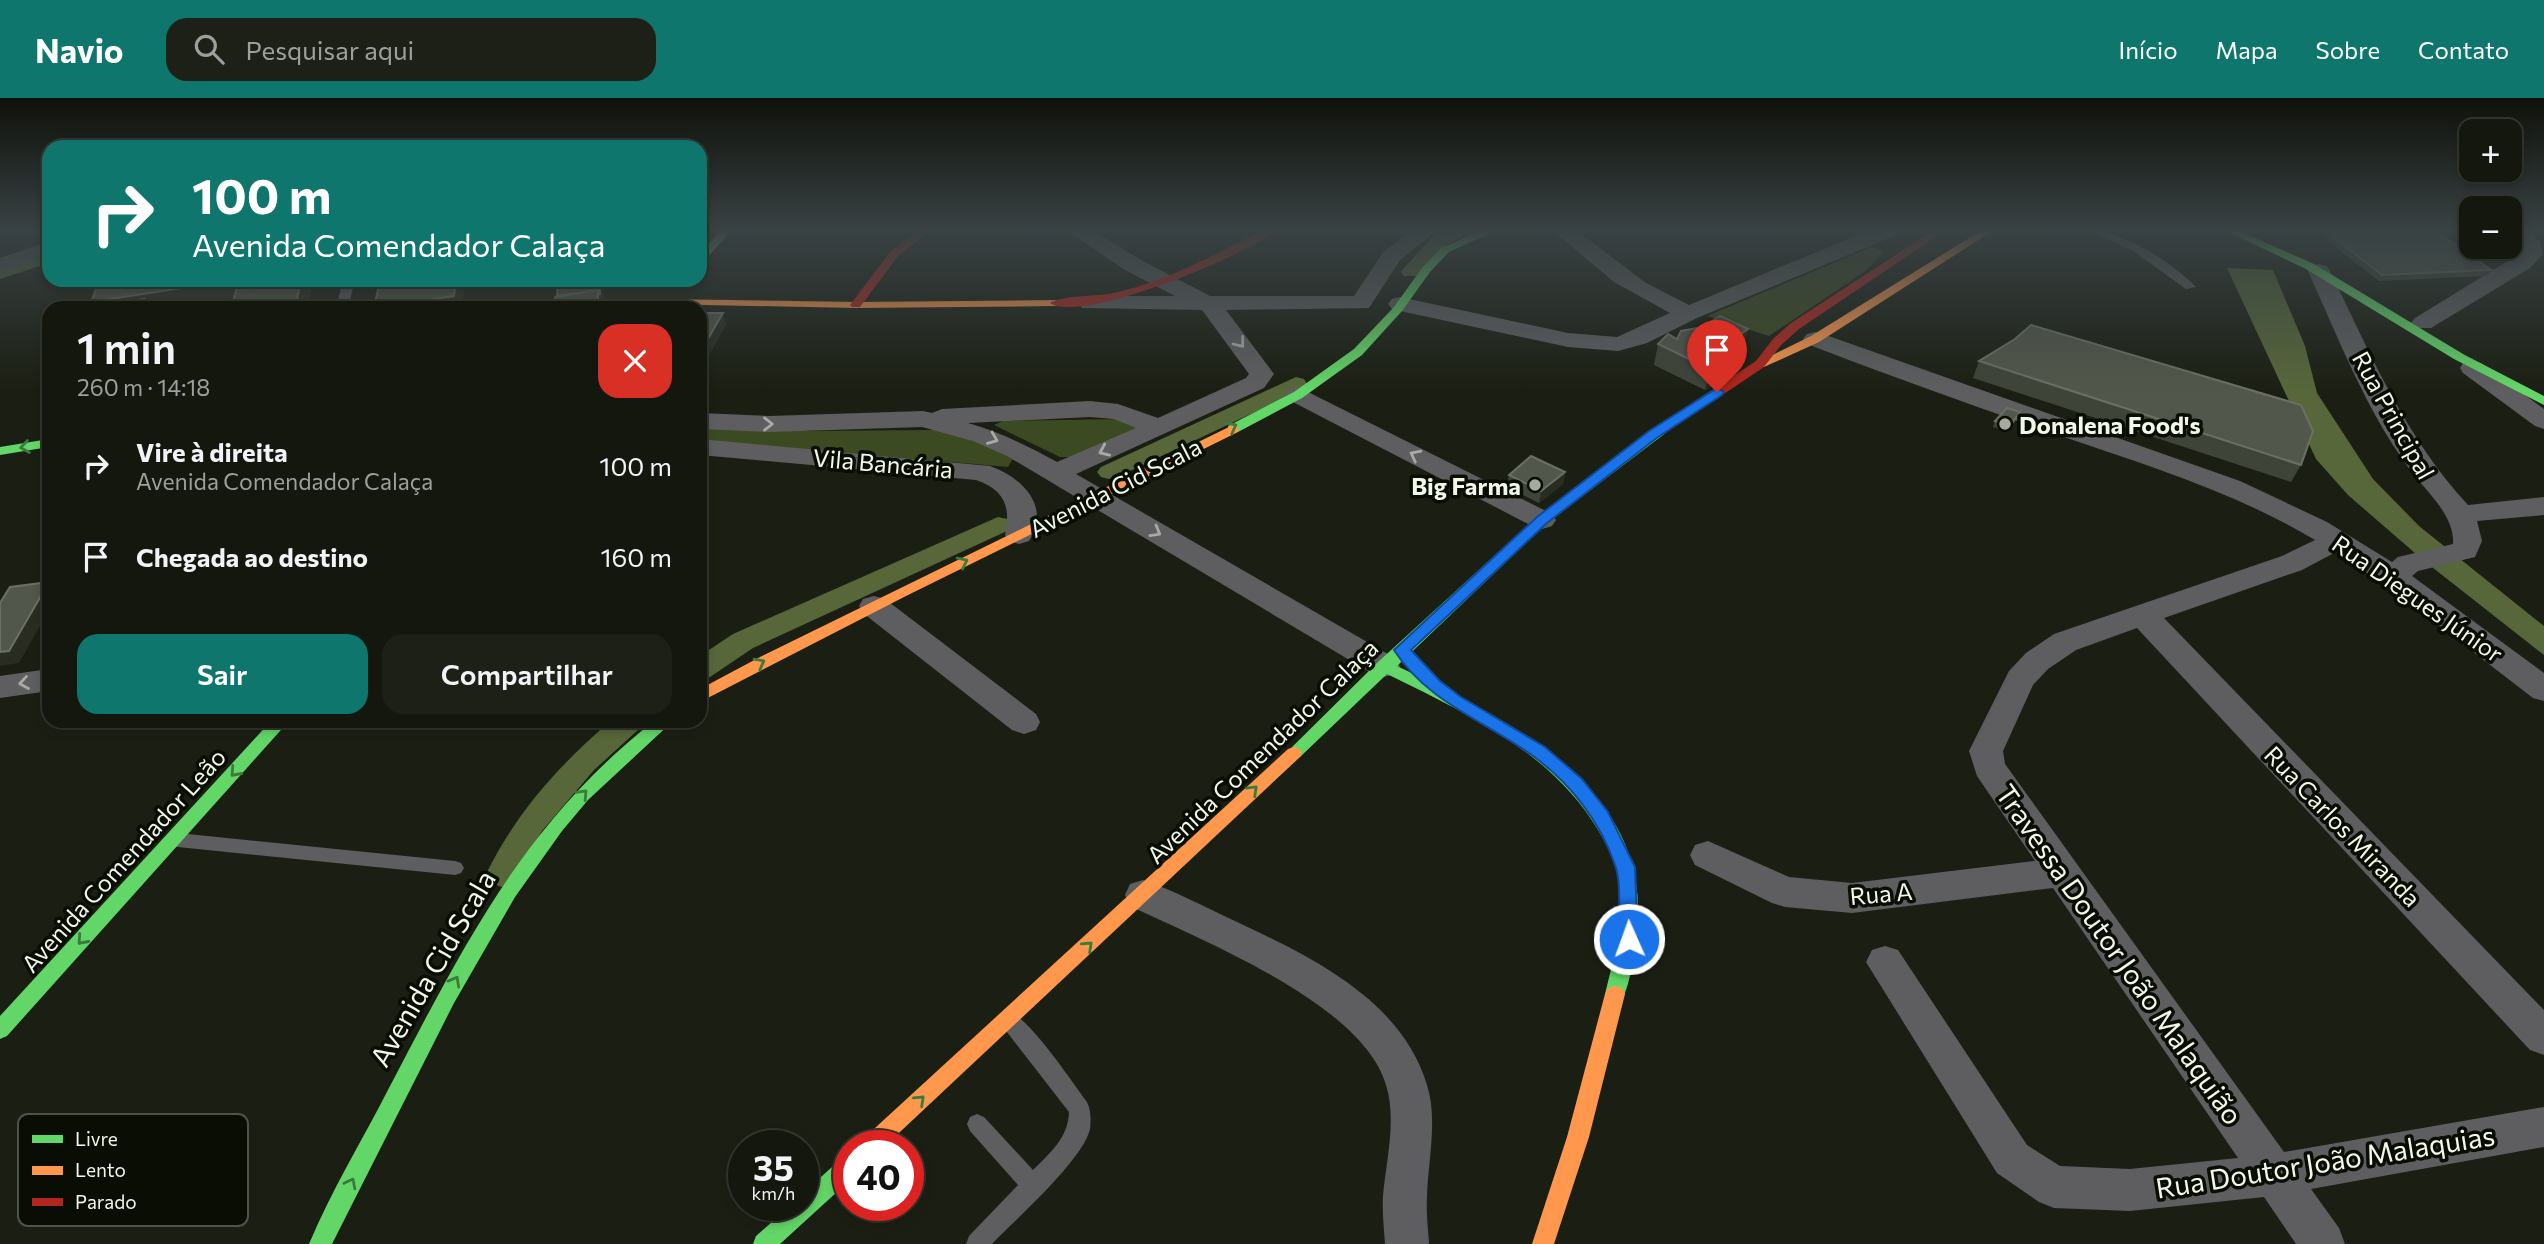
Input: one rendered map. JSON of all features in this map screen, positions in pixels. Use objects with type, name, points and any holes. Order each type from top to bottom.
[{"type":"main road","points":[[856,305],[870,283]]},
{"type":"main road","points":[[707,305],[1090,303],[1163,283]]},
{"type":"main road","name":"Avenida Cid Scala","points":[[707,692],[1298,395],[1358,352],[1417,283]]},
{"type":"main road","points":[[1760,364],[1870,283]]},
{"type":"main road","points":[[1805,332],[1893,283]]},
{"type":"main road","points":[[2339,283],[2462,360],[2544,401]]},
{"type":"main road","points":[[2358,283],[2510,372],[2544,388]]},
{"type":"main road","points":[[662,301],[674,287]]},
{"type":"main road","name":"Avenida Comendador Calaça","points":[[888,1130],[1143,895],[1392,658],[1542,520],[1654,434],[1760,364],[1777,342],[1805,332]]},
{"type":"main road","points":[[0,451],[42,444]]},
{"type":"main road","points":[[1392,658],[1455,701],[1539,751],[1576,783],[1602,817],[1626,867],[1629,939],[1577,1137],[1543,1244]]},
{"type":"main road","points":[[1392,658],[1416,668],[1455,701]]},
{"type":"main road","name":"Avenida Comendador Leão","points":[[2,1025],[275,728]]},
{"type":"main road","name":"Avenida Cid Scala","points":[[320,1244],[456,978],[512,888],[565,813],[598,779],[657,728]]},
{"type":"main road","points":[[764,1244],[833,1181]]},
{"type":"street","points":[[1171,283],[1210,304]]},
{"type":"street","points":[[1090,303],[1361,303],[1374,283]]},
{"type":"street","points":[[1629,283],[1663,304],[1689,313]]},
{"type":"street","points":[[1400,304],[1568,340],[1603,344],[1639,338],[1689,313],[1760,283]]},
{"type":"street","name":"Rua Principal","points":[[2325,283],[2372,383],[2419,466],[2433,486],[2462,514]]},
{"type":"street","points":[[2423,323],[2488,283]]},
{"type":"street","name":"Avenida Cid Scala","points":[[1055,473],[1255,383],[1262,374],[1259,367],[1210,304]]},
{"type":"street","name":"Rua Diegues Júnior","points":[[1805,332],[1933,384],[2212,478],[2282,510],[2338,540],[2393,576],[2544,690]]},
{"type":"street","points":[[2462,360],[2544,421]]},
{"type":"street","points":[[1298,395],[1542,520]]},
{"type":"street","points":[[707,421],[769,424],[923,419],[981,413],[1090,409],[1118,412],[1158,427]]},
{"type":"street","points":[[923,419],[1000,442],[1097,498],[1392,658]]},
{"type":"street","name":"Vila Bancária","points":[[707,448],[980,472],[998,478],[1012,488],[1019,499],[1024,519],[1019,535]]},
{"type":"street","points":[[2393,576],[2408,564],[2465,550],[2468,541],[2462,514],[2544,506]]},
{"type":"street","points":[[2142,614],[2292,563],[2338,540]]},
{"type":"street","points":[[874,606],[1024,722]]},
{"type":"street","name":"Travessa Doutor João Malaquião","points":[[2142,614],[2065,642],[2037,661],[2020,679],[1991,739],[1986,751],[1989,767],[2323,1244]]},
{"type":"street","name":"Rua Carlos Miranda","points":[[2142,614],[2544,1037]]},
{"type":"street","points":[[0,687],[42,681]]},
{"type":"street","name":"Rua A","points":[[1708,855],[1785,892],[1852,898],[2063,872]]},
{"type":"street","points":[[1143,895],[1299,972],[1359,1013],[1387,1044],[1406,1083],[1411,1116],[1405,1200],[1407,1244]]},
{"type":"street","name":"Rua Doutor João Malaquias","points":[[1885,962],[2012,1159],[2054,1187],[2130,1191],[2273,1175],[2544,1127]]},
{"type":"lane","points":[[2185,283],[2190,287]]},
{"type":"lane","points":[[172,840],[455,867]]},
{"type":"lane","points":[[977,1244],[1067,1150],[1079,1129],[1080,1109],[1036,1051],[1008,1020]]},
{"type":"lane","points":[[977,1124],[1033,1186]]},
{"type":"shaded area","points":[[1785,283],[1847,283],[1769,336],[1707,316]]},
{"type":"shaded area","points":[[2234,283],[2279,283],[2305,346],[2317,393],[2373,479],[2419,526],[2544,626],[2544,655],[2423,560],[2348,495],[2316,459]]},
{"type":"shaded area","points":[[1124,419],[1139,425],[1140,432],[1078,457],[1060,457],[994,425],[1003,421]]},
{"type":"shaded area","points":[[707,430],[940,430],[992,441],[1015,455],[1008,467],[707,441]]},
{"type":"building","points":[[97,287],[189,287],[98,301],[91,301]]},
{"type":"building","points":[[237,287],[300,287],[297,301],[233,301]]},
{"type":"building","points":[[378,287],[455,287],[454,296],[421,301],[376,301]]},
{"type":"building","points":[[558,287],[599,287],[600,295],[598,290],[557,296]]},
{"type":"building","points":[[598,290],[598,301],[555,301],[555,297]]},
{"type":"building","points":[[707,313],[723,313],[707,340]]},
{"type":"building","points":[[1720,316],[1748,329],[1734,339],[1735,348],[1722,356],[1725,359],[1710,369],[1658,344],[1668,334],[1677,339],[1681,331],[1703,327]]},
{"type":"building","points":[[2031,325],[2301,405],[2313,431],[2301,465],[1979,361],[2015,339]]},
{"type":"building","points":[[2007,408],[2020,412],[2010,426],[1995,421]]},
{"type":"building","points":[[1531,456],[1565,472],[1541,491],[1509,475]]},
{"type":"building","points":[[42,583],[42,594],[9,651],[0,652],[0,603],[10,587]]},
{"type":"waterway","points":[[1109,472],[1296,384]]},
{"type":"waterway","points":[[707,665],[743,641],[998,525]]},
{"type":"waterway","points":[[502,874],[531,822],[583,762],[621,728]]},
{"type":"traffic: fast","points":[[1233,429],[1298,395],[1358,352],[1398,309],[1416,283]]},
{"type":"traffic: fast","points":[[2339,283],[2458,356],[2544,401]]},
{"type":"traffic: fast","points":[[1294,753],[1542,520],[1662,429]]},
{"type":"traffic: fast","points":[[0,451],[42,444]]},
{"type":"traffic: fast","points":[[1384,666],[1450,698],[1514,735],[1544,756],[1571,780],[1594,808],[1622,857],[1629,884],[1628,932],[1615,994]]},
{"type":"traffic: fast","points":[[0,1030],[275,728]]},
{"type":"traffic: fast","points":[[320,1244],[466,961],[508,892],[531,858],[582,795],[612,765],[656,728]]},
{"type":"traffic: fast","points":[[764,1244],[833,1181]]},
{"type":"traffic: slow","points":[[1760,364],[1815,339],[1904,283]]},
{"type":"traffic: slow","points":[[707,303],[856,305],[1056,303]]},
{"type":"traffic: slow","points":[[707,692],[832,627],[1233,429]]},
{"type":"traffic: slow","points":[[887,1130],[1294,753]]},
{"type":"traffic: slow","points":[[1543,1244],[1578,1137],[1615,994]]},
{"type":"traffic: jam","points":[[856,305],[872,283]]},
{"type":"traffic: jam","points":[[1056,303],[1114,297],[1158,283]]},
{"type":"traffic: jam","points":[[1662,429],[1760,364],[1777,342],[1795,326],[1860,283]]},
{"type":"place","name":"Donalena Food's","points":[[2005,424]]},
{"type":"place","name":"Big Farma","points":[[1535,485]]},
{"type":"route","points":[[1629,939],[1626,867],[1602,817],[1576,783],[1539,751],[1455,701],[1434,685],[1401,650],[1542,520],[1654,434],[1717,392]]}]
